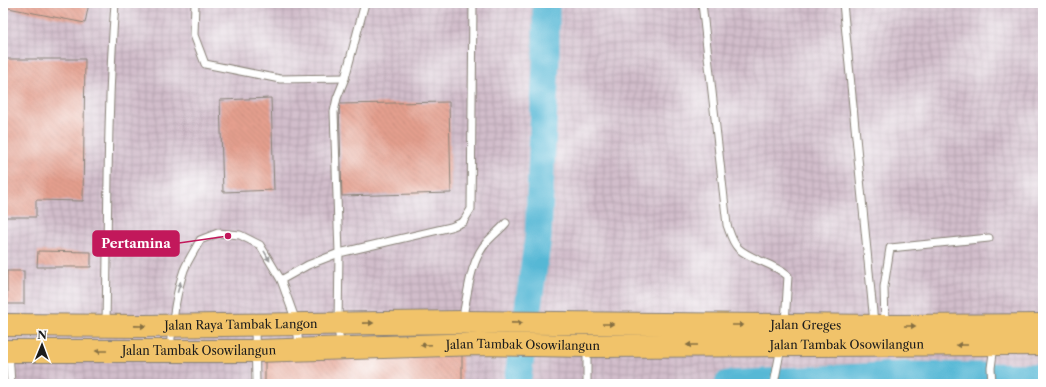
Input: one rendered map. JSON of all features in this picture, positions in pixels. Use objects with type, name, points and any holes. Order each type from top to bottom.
[{"type":"highway","name":"Jalan Raya Tambak Langon","points":[[3,325],[172,326],[470,322],[578,344]]},
{"type":"highway","points":[[994,335],[1043,326]]},
{"type":"highway","name":"Jalan Tambak Osowilangun","points":[[783,335],[994,335],[1043,344]]},
{"type":"highway","name":"Jalan Greges","points":[[578,344],[783,335]]},
{"type":"highway","name":"Jalan Tambak Osowilangun","points":[[6,351],[255,351],[299,348],[480,344],[578,344]]},
{"type":"lane","points":[[106,325],[108,161],[111,54],[115,3]]},
{"type":"lane","points":[[195,3],[194,35],[205,64],[280,79],[345,78]]},
{"type":"lane","points":[[340,348],[338,324],[339,253],[334,112],[337,98],[345,78],[365,3]]},
{"type":"lane","points":[[281,280],[308,265],[339,253],[459,225],[468,216],[472,200],[472,3]]},
{"type":"lane","points":[[702,3],[727,226],[731,238],[738,248],[770,263],[788,276],[783,335],[775,371],[774,384]]},
{"type":"lane","points":[[843,3],[880,335]]},
{"type":"lane","points":[[470,322],[472,273],[486,243],[506,223]]},
{"type":"lane","points":[[170,351],[177,296],[184,269],[200,240],[218,233],[240,235],[260,244],[281,280],[297,324],[299,348]]},
{"type":"lane","points":[[880,335],[884,287],[890,248],[989,238]]},
{"type":"lane","points":[[254,324],[256,384]]},
{"type":"lane","points":[[992,384],[991,368],[994,335]]},
{"type":"lane","points":[[578,344],[587,384]]},
{"type":"lane","points":[[6,351],[11,384]]},
{"type":"shaded area","points":[[3,3],[1043,3],[1043,384],[3,384]]},
{"type":"building","points":[[3,3],[89,3],[85,23],[3,7]]},
{"type":"building","points":[[3,59],[85,59],[83,201],[36,200],[36,217],[3,217]]},
{"type":"building","points":[[271,98],[274,190],[223,192],[220,100]]},
{"type":"building","points":[[449,102],[451,193],[342,196],[339,104]]},
{"type":"building","points":[[38,251],[91,252],[91,267],[37,267]]},
{"type":"building","points":[[7,271],[24,271],[24,304],[7,304]]},
{"type":"building","points":[[462,354],[462,384],[265,384],[265,357]]},
{"type":"waterway","points":[[517,384],[538,238],[546,62],[546,3]]},
{"type":"waterway","points":[[728,384],[904,375],[1043,377]]},
{"type":"place","name":"Pertamina","points":[[228,236]]}]
